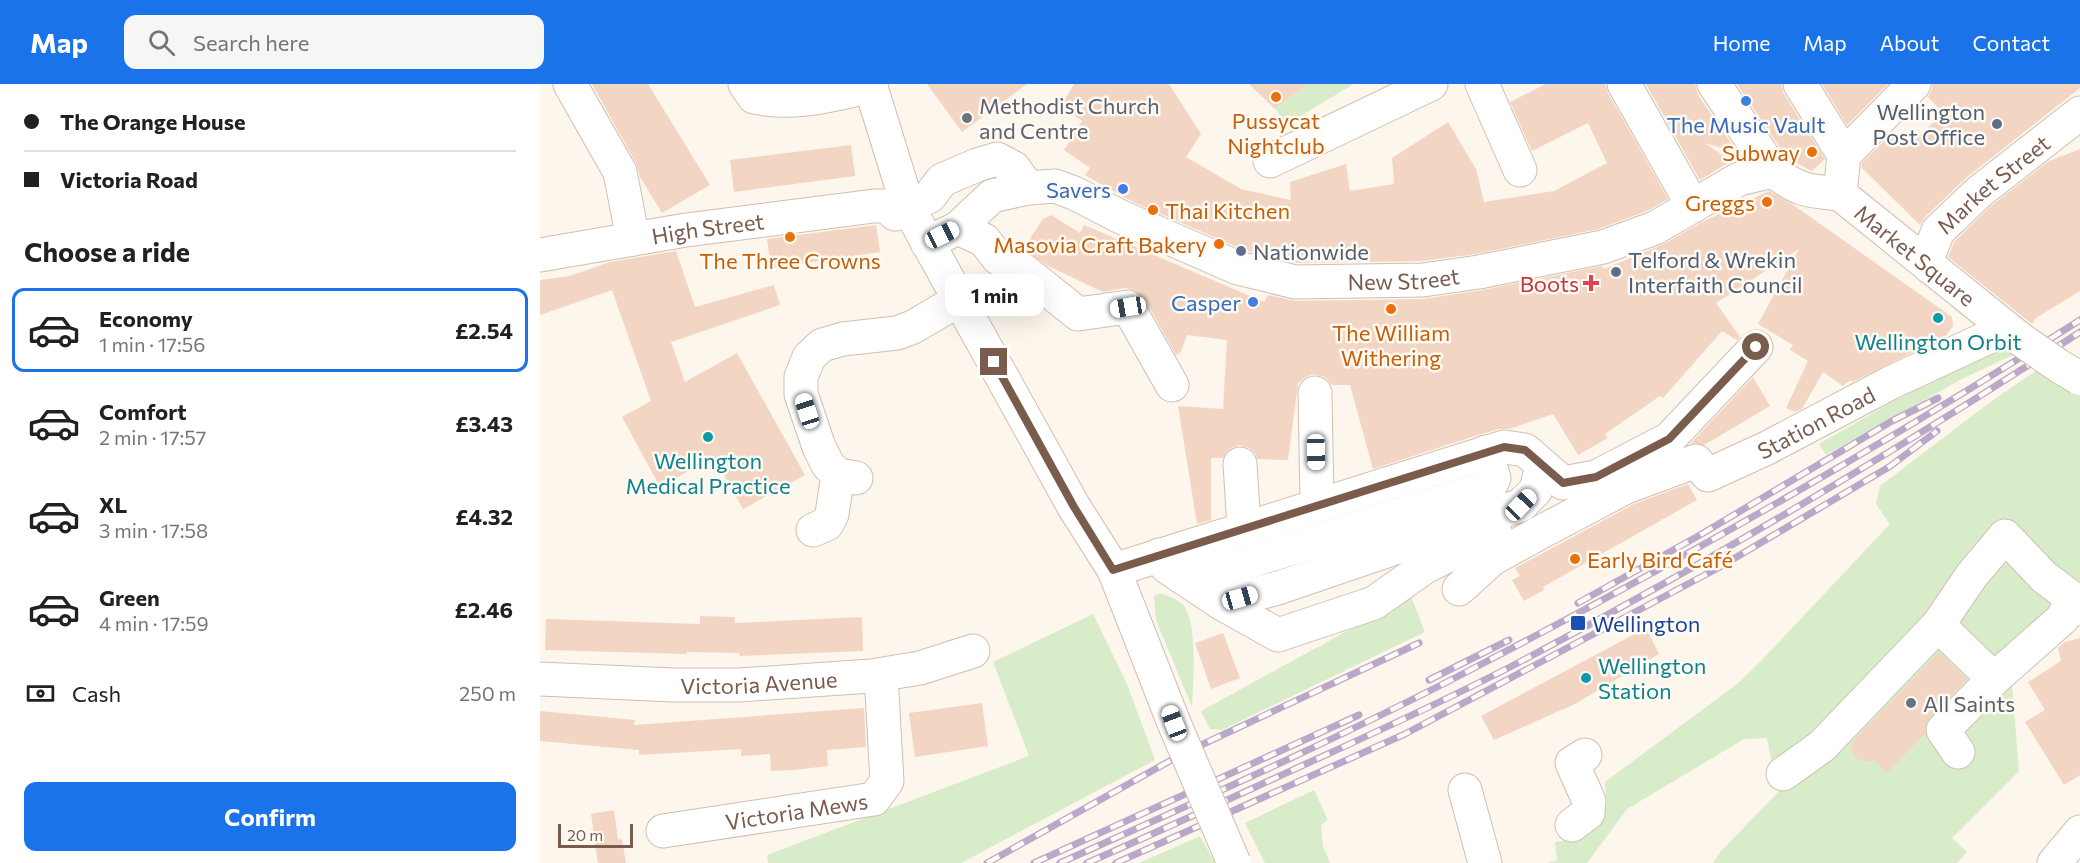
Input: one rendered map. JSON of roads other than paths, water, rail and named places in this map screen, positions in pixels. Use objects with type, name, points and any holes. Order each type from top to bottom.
[{"type":"street","points":[[570,84],[620,172],[633,239]]},
{"type":"street","points":[[745,84],[754,96],[764,99],[871,85],[908,207],[1074,507],[1113,570],[1233,863]]},
{"type":"street","points":[[1270,161],[1431,84]]},
{"type":"street","points":[[1482,84],[1520,170]]},
{"type":"street","points":[[1624,84],[1693,206]]},
{"type":"street","points":[[1714,84],[1773,171]]},
{"type":"street","points":[[1800,84],[1844,154],[1914,84]]},
{"type":"street","name":"Market Street","points":[[1930,267],[1927,259],[1938,231],[1979,192],[2080,113]]},
{"type":"street","name":"Market Square","points":[[1840,194],[1844,154]]},
{"type":"street","points":[[908,207],[930,196],[942,180],[976,165],[997,159],[1014,168],[1028,188]]},
{"type":"street","name":"New Street","points":[[957,228],[992,196],[1028,188],[1055,186],[1238,268],[1295,282],[1423,280],[1603,247],[1630,239],[1655,228],[1739,179],[1773,171]]},
{"type":"street","name":"Market Square","points":[[1773,171],[1791,184],[1807,191],[1840,194],[2013,334],[2080,378]]},
{"type":"street","name":"High Street","points":[[540,255],[633,239],[874,206],[887,206],[895,214],[908,207]]},
{"type":"street","points":[[927,243],[957,228],[984,240],[998,258],[1023,270],[1078,314],[1128,307],[1173,385]]},
{"type":"street","points":[[813,530],[827,524],[847,476],[828,465],[819,447],[801,394],[801,376],[809,357],[822,345],[843,339],[897,333],[913,327],[959,300]]},
{"type":"street","name":"Station Road","points":[[1459,589],[1492,559],[1626,487],[1696,461],[1708,475],[1767,448],[1890,383],[2013,334]]},
{"type":"street","points":[[1539,478],[1563,483],[1596,477],[1669,439],[1756,347]]},
{"type":"street","points":[[1315,393],[1317,504]]},
{"type":"street","points":[[1170,566],[1244,527],[1504,447],[1525,450],[1539,478]]},
{"type":"street","points":[[1113,570],[1170,566],[1226,569],[1490,486],[1494,478],[1486,452]]},
{"type":"street","points":[[1240,464],[1244,527]]},
{"type":"street","points":[[1170,566],[1221,603],[1278,635],[1374,603],[1425,567],[1520,519],[1539,478]]},
{"type":"street","points":[[1221,603],[1278,588],[1521,505],[1539,478]]},
{"type":"street","points":[[1784,774],[1822,746],[1938,625],[1972,575],[2005,536],[2044,577],[2076,604],[1994,679],[1943,730],[1958,752]]},
{"type":"street","points":[[1938,625],[1994,679]]},
{"type":"street","name":"Victoria Avenue","points":[[540,679],[662,685],[739,685],[880,675],[920,668],[973,651]]},
{"type":"street","name":"Victoria Mews","points":[[663,831],[874,799],[887,781],[880,675]]},
{"type":"street","points":[[1572,825],[1588,813],[1589,801],[1578,759]]},
{"type":"street","points":[[1465,790],[1485,863]]},
{"type":"street","points":[[2054,863],[2080,832]]},
{"type":"railway","points":[[1060,863],[1322,744],[1553,626],[1857,457],[2080,320]]},
{"type":"railway","points":[[1087,863],[1393,724],[1514,665],[1658,587],[1801,505],[1942,420],[2080,332]]},
{"type":"railway","points":[[1578,603],[1700,535],[1892,421],[1938,398]]},
{"type":"railway","points":[[1116,863],[1405,734],[1718,568],[1889,467],[1937,431]]},
{"type":"railway","points":[[1429,680],[1509,640]]},
{"type":"railway","points":[[987,863],[1184,753],[1419,643]]},
{"type":"railway","points":[[1034,863],[1359,715]]},
{"type":"place","name":"Pussycat Nightclub","points":[[1276,97]]},
{"type":"place","name":"The Music Vault","points":[[1746,101]]},
{"type":"place","name":"Methodist Church and Centre","points":[[967,118]]},
{"type":"place","name":"Wellington Post Office","points":[[1997,124]]},
{"type":"place","name":"Subway","points":[[1812,152]]},
{"type":"place","name":"Savers","points":[[1123,189]]},
{"type":"place","name":"Greggs","points":[[1767,202]]},
{"type":"place","name":"Thai Kitchen","points":[[1153,210]]},
{"type":"place","name":"The Three Crowns","points":[[790,237]]},
{"type":"place","name":"Masovia Craft Bakery","points":[[1219,244]]},
{"type":"place","name":"Nationwide","points":[[1241,251]]},
{"type":"place","name":"Telford & Wrekin Interfaith Council","points":[[1616,272]]},
{"type":"place","name":"Boots","points":[[1591,283]]},
{"type":"place","name":"Casper","points":[[1253,302]]},
{"type":"place","name":"The William Withering","points":[[1391,309]]},
{"type":"place","name":"Wellington Orbit","points":[[1938,318]]},
{"type":"place","name":"Wellington Medical Practice","points":[[708,437]]},
{"type":"place","name":"Early Bird Café","points":[[1575,559]]},
{"type":"place","name":"Wellington","points":[[1578,623]]},
{"type":"place","name":"Wellington Station","points":[[1586,678]]},
{"type":"place","name":"All Saints","points":[[1911,703]]}]
